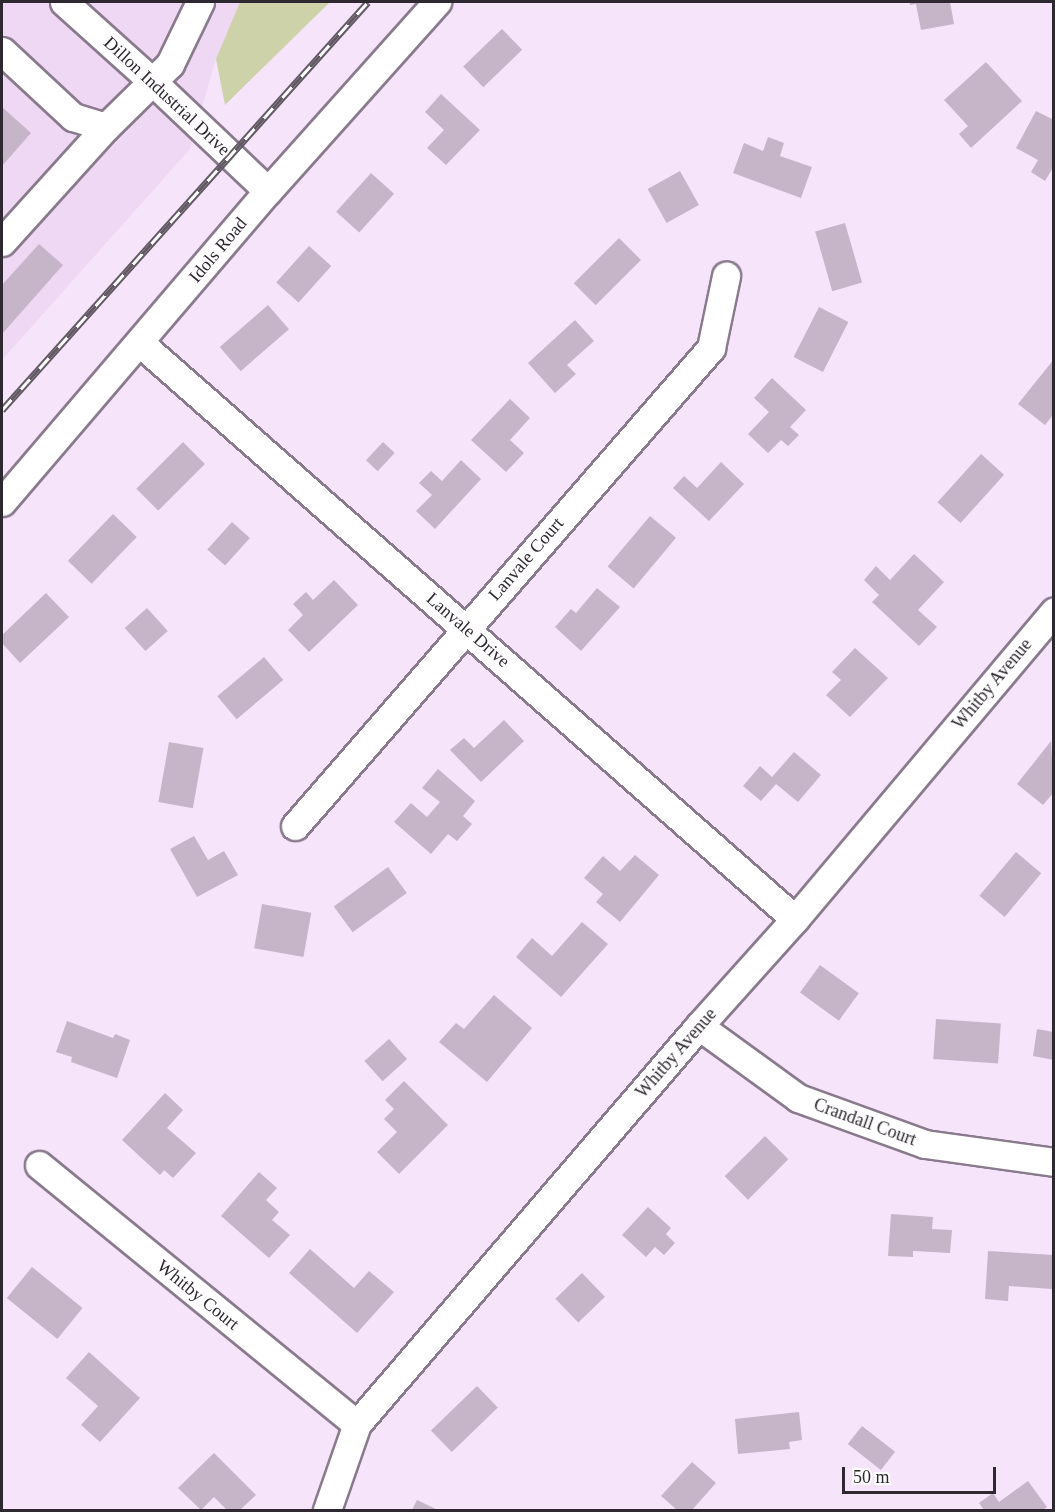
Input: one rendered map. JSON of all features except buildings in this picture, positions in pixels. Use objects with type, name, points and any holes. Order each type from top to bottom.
[{"type":"street","name":"Dillon Industrial Drive","points":[[64,2],[153,82],[268,191]]},
{"type":"street","points":[[2,242],[106,127],[170,64],[200,2]]},
{"type":"street","name":"Idols Road","points":[[2,502],[268,191],[438,2]]},
{"type":"street","points":[[2,51],[73,117],[106,127]]},
{"type":"street","name":"Lanvale Court","points":[[295,826],[711,348],[726,276]]},
{"type":"street","name":"Lanvale Drive","points":[[140,343],[795,919]]},
{"type":"street","name":"Whitby Avenue","points":[[327,1510],[357,1424],[699,1026],[795,919],[1053,611]]},
{"type":"street","name":"Crandall Court","points":[[699,1026],[798,1098],[925,1144],[1053,1162]]},
{"type":"street","name":"Whitby Court","points":[[39,1165],[357,1424]]},
{"type":"shaded area","points":[[2,2],[240,2],[216,59],[190,149],[2,360]]},
{"type":"green space","points":[[240,2],[330,2],[225,105],[216,59]]},
{"type":"railway","points":[[2,410],[368,2]]}]
